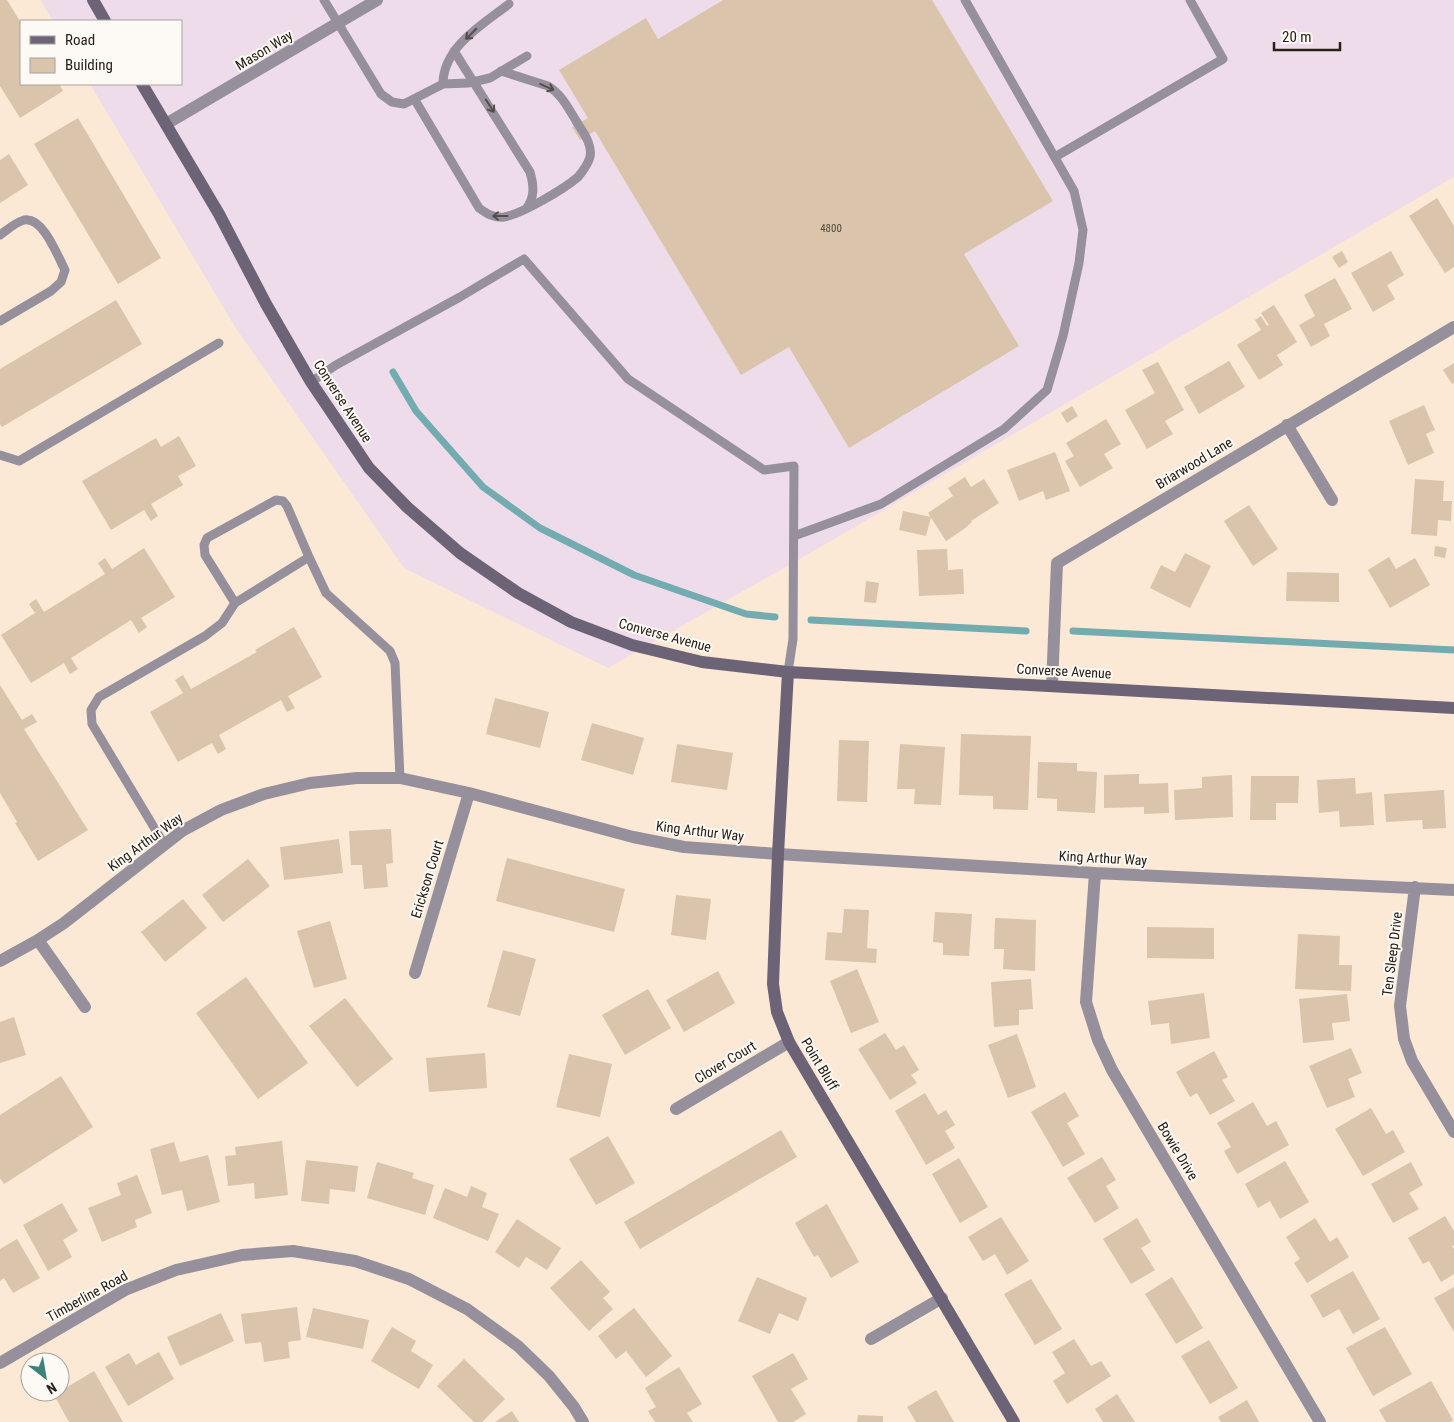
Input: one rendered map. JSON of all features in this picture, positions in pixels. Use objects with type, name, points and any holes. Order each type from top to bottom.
[{"type":"main road","points":[[92,0],[104,20]]},
{"type":"main road","name":"Converse Avenue","points":[[143,85],[219,214],[266,304],[311,382],[369,468],[407,508],[460,553],[518,593],[571,622],[632,645],[702,662],[788,672],[1454,708]]},
{"type":"main road","name":"Point Bluff","points":[[788,672],[773,984],[777,1012],[789,1042],[1014,1422]]},
{"type":"street","name":"Mason Way","points":[[166,124],[377,0]]},
{"type":"street","name":"Briarwood Lane","points":[[1052,686],[1057,563],[1454,327]]},
{"type":"street","points":[[1287,425],[1332,500]]},
{"type":"street","name":"King Arthur Way","points":[[0,960],[38,940],[64,923],[182,831],[221,810],[264,794],[319,782],[357,778],[400,778],[469,793],[632,837],[684,847],[1095,873],[1454,890]]},
{"type":"street","name":"Erickson Court","points":[[415,973],[469,793]]},
{"type":"street","name":"Bowie Drive","points":[[1095,873],[1086,1002],[1098,1040],[1117,1078],[1320,1422]]},
{"type":"street","name":"Ten Sleep Drive","points":[[1415,887],[1400,1006],[1404,1039],[1412,1061],[1454,1132]]},
{"type":"street","points":[[38,940],[85,1007]]},
{"type":"street","name":"Clover Court","points":[[676,1109],[789,1042]]},
{"type":"street","name":"Timberline Road","points":[[0,1363],[125,1290],[176,1270],[242,1255],[293,1251],[355,1261],[409,1279],[467,1308],[518,1346],[549,1376],[574,1406],[584,1422]]},
{"type":"street","points":[[871,1339],[942,1298]]},
{"type":"lane","points":[[324,0],[381,94],[398,104],[415,100],[443,84],[490,78],[527,56]]},
{"type":"lane","points":[[794,536],[881,504],[1004,429],[1046,390],[1063,336],[1077,272],[1083,230],[1074,191],[965,0]]},
{"type":"lane","points":[[1055,157],[1223,59],[1190,0]]},
{"type":"lane","points":[[443,84],[446,64],[454,51],[478,27],[509,4]]},
{"type":"lane","points":[[454,51],[530,172],[534,184],[533,194],[531,202],[525,210]]},
{"type":"lane","points":[[415,100],[479,208],[489,215],[502,217],[518,214],[577,177],[585,167],[590,156],[590,148],[588,140],[554,90],[548,86],[500,71]]},
{"type":"lane","points":[[0,235],[24,220],[32,220],[43,229],[65,270],[61,282],[51,291],[0,321]]},
{"type":"lane","points":[[311,382],[336,365],[524,259],[628,379],[764,470],[794,466],[793,639],[788,672]]},
{"type":"lane","points":[[0,455],[19,461],[219,343]]},
{"type":"lane","points":[[235,603],[206,555],[204,545],[207,538],[276,500],[283,501],[287,506],[326,593],[390,651],[396,663],[400,778]]},
{"type":"lane","points":[[164,844],[92,724],[91,710],[99,698],[205,636],[222,623],[235,603],[309,556]]},
{"type":"shaded area","points":[[40,0],[1454,0],[1454,177],[805,556],[608,668],[404,568],[235,327],[91,85],[182,85],[182,20],[52,20]]},
{"type":"building","points":[[0,0],[7,0],[20,21],[20,85],[60,85],[63,91],[20,118],[0,86]]},
{"type":"building","points":[[723,0],[932,0],[1053,201],[964,254],[1019,346],[849,448],[789,347],[741,375],[595,131],[580,140],[572,127],[588,118],[559,70],[646,18],[658,39]]},
{"type":"building","points":[[78,118],[161,258],[118,284],[34,144]]},
{"type":"building","points":[[9,154],[28,185],[0,203],[0,160]]},
{"type":"building","points":[[1437,198],[1454,226],[1454,267],[1445,273],[1409,216]]},
{"type":"building","points":[[1342,251],[1348,262],[1339,268],[1332,257]]},
{"type":"building","points":[[1391,251],[1404,275],[1387,285],[1395,299],[1373,312],[1351,273]]},
{"type":"building","points":[[1335,278],[1352,309],[1324,324],[1330,336],[1311,347],[1299,325],[1315,316],[1304,295]]},
{"type":"building","points":[[116,300],[142,344],[2,427],[0,424],[0,369]]},
{"type":"building","points":[[1274,305],[1297,342],[1277,355],[1283,365],[1259,380],[1237,345],[1261,330],[1255,320],[1261,316],[1267,326],[1269,325],[1261,313]]},
{"type":"building","points":[[1229,361],[1245,387],[1199,414],[1184,387]]},
{"type":"building","points":[[1158,362],[1184,410],[1165,421],[1173,434],[1147,449],[1125,410],[1155,393],[1142,370]]},
{"type":"building","points":[[1454,363],[1454,383],[1452,384],[1443,370]]},
{"type":"building","points":[[1424,405],[1435,430],[1426,434],[1434,453],[1408,465],[1389,421]]},
{"type":"building","points":[[1072,406],[1078,416],[1067,423],[1061,413]]},
{"type":"building","points":[[1106,419],[1121,444],[1104,454],[1113,468],[1080,487],[1065,461],[1074,456],[1066,443]]},
{"type":"building","points":[[179,436],[196,466],[178,476],[183,485],[151,504],[158,516],[151,521],[144,510],[111,530],[82,481],[156,438],[161,447]]},
{"type":"building","points":[[1055,452],[1070,491],[1046,500],[1043,491],[1019,501],[1007,470]]},
{"type":"building","points":[[965,477],[971,487],[984,479],[999,503],[971,521],[964,529],[946,541],[928,513],[953,496],[948,488]]},
{"type":"building","points":[[1415,479],[1444,481],[1443,501],[1452,501],[1451,521],[1438,520],[1437,536],[1411,534]]},
{"type":"building","points":[[1249,505],[1278,549],[1253,566],[1224,521]]},
{"type":"building","points":[[903,511],[931,517],[926,536],[899,530]]},
{"type":"building","points":[[1435,546],[1447,548],[1445,558],[1434,556]]},
{"type":"building","points":[[144,548],[175,597],[141,618],[147,627],[139,633],[131,620],[71,658],[78,669],[70,674],[64,663],[31,683],[1,635],[35,613],[29,604],[36,599],[44,612],[105,574],[98,563],[105,558],[112,569]]},
{"type":"building","points":[[947,549],[948,570],[963,569],[964,594],[919,596],[917,550]]},
{"type":"building","points":[[1185,553],[1211,566],[1190,608],[1150,588],[1161,565],[1175,572]]},
{"type":"building","points":[[1389,557],[1396,569],[1415,558],[1430,585],[1390,608],[1368,570]]},
{"type":"building","points":[[1287,572],[1339,573],[1339,602],[1286,601]]},
{"type":"building","points":[[866,581],[879,583],[876,603],[864,602]]},
{"type":"building","points":[[294,627],[322,677],[288,696],[295,708],[287,712],[281,700],[219,735],[226,749],[218,754],[212,743],[178,762],[150,712],[183,693],[175,680],[183,675],[191,689],[257,652],[255,650]]},
{"type":"building","points":[[0,685],[22,720],[32,714],[37,722],[24,729],[88,830],[38,861],[15,823],[17,822],[0,793]]},
{"type":"building","points":[[495,698],[549,712],[540,748],[486,734]]},
{"type":"building","points":[[592,723],[644,738],[633,775],[581,760]]},
{"type":"building","points":[[961,734],[1031,736],[1028,810],[993,809],[993,796],[959,795]]},
{"type":"building","points":[[839,740],[869,741],[867,802],[837,801]]},
{"type":"building","points":[[677,744],[733,753],[727,790],[671,782]]},
{"type":"building","points":[[900,744],[945,747],[941,805],[914,804],[915,789],[897,789]]},
{"type":"building","points":[[1038,762],[1077,763],[1077,771],[1097,772],[1095,813],[1057,811],[1057,799],[1037,798]]},
{"type":"building","points":[[1139,774],[1139,784],[1168,783],[1169,813],[1144,814],[1144,807],[1104,808],[1104,775]]},
{"type":"building","points":[[1232,775],[1233,817],[1175,820],[1174,790],[1202,788],[1202,777]]},
{"type":"building","points":[[1251,776],[1299,776],[1298,803],[1276,803],[1276,820],[1250,820]]},
{"type":"building","points":[[1355,778],[1356,794],[1372,792],[1374,825],[1340,827],[1339,811],[1319,813],[1317,780]]},
{"type":"building","points":[[1444,790],[1446,828],[1423,829],[1422,820],[1386,822],[1384,794]]},
{"type":"building","points":[[391,829],[393,863],[386,864],[388,887],[364,889],[362,865],[351,865],[349,831]]},
{"type":"building","points":[[339,839],[343,873],[284,880],[280,847]]},
{"type":"building","points":[[507,858],[625,889],[614,932],[496,901]]},
{"type":"building","points":[[248,859],[270,886],[223,922],[202,895]]},
{"type":"building","points":[[676,895],[711,899],[706,940],[671,935]]},
{"type":"building","points":[[183,899],[207,928],[165,962],[141,932]]},
{"type":"building","points":[[844,909],[869,910],[867,948],[877,949],[876,963],[825,960],[827,932],[842,933]]},
{"type":"building","points":[[935,912],[972,914],[969,956],[943,955],[943,943],[933,942]]},
{"type":"building","points":[[995,918],[1036,920],[1035,971],[1003,969],[1004,949],[994,949]]},
{"type":"building","points":[[330,921],[347,979],[314,988],[297,931]]},
{"type":"building","points":[[1147,927],[1214,928],[1214,959],[1147,958]]},
{"type":"building","points":[[1298,934],[1340,936],[1339,965],[1352,965],[1351,991],[1295,989]]},
{"type":"building","points":[[503,950],[536,959],[520,1016],[487,1007]]},
{"type":"building","points":[[857,969],[879,1022],[851,1033],[830,981]]},
{"type":"building","points":[[718,971],[735,1003],[684,1032],[666,1000]]},
{"type":"building","points":[[246,977],[308,1063],[258,1099],[196,1013]]},
{"type":"building","points":[[1031,979],[1033,1009],[1019,1010],[1019,1025],[994,1027],[991,982]]},
{"type":"building","points":[[648,989],[671,1028],[625,1055],[602,1015]]},
{"type":"building","points":[[1204,993],[1210,1038],[1171,1044],[1169,1023],[1151,1025],[1148,1001]]},
{"type":"building","points":[[1347,994],[1350,1021],[1332,1023],[1334,1040],[1303,1043],[1299,999]]},
{"type":"building","points":[[345,998],[393,1059],[357,1087],[309,1026]]},
{"type":"building","points":[[14,1017],[26,1055],[0,1063],[0,1022]]},
{"type":"building","points":[[885,1033],[896,1050],[904,1045],[919,1070],[911,1075],[917,1083],[890,1100],[858,1049]]},
{"type":"building","points":[[1017,1034],[1036,1087],[1008,1098],[988,1045]]},
{"type":"building","points":[[1351,1048],[1362,1073],[1348,1079],[1355,1097],[1327,1108],[1309,1066]]},
{"type":"building","points":[[1214,1051],[1228,1077],[1222,1080],[1235,1101],[1210,1115],[1197,1093],[1190,1097],[1176,1072]]},
{"type":"building","points":[[485,1053],[487,1088],[429,1092],[426,1058]]},
{"type":"building","points":[[569,1054],[612,1064],[600,1117],[556,1107]]},
{"type":"building","points":[[61,1076],[93,1127],[4,1184],[0,1178],[0,1115]]},
{"type":"building","points":[[1065,1092],[1079,1116],[1067,1123],[1085,1154],[1063,1167],[1031,1112]]},
{"type":"building","points":[[925,1093],[938,1115],[946,1110],[955,1125],[945,1131],[955,1148],[926,1165],[895,1111]]},
{"type":"building","points":[[1253,1102],[1267,1126],[1276,1121],[1289,1145],[1237,1174],[1224,1151],[1231,1147],[1217,1123]]},
{"type":"building","points":[[1371,1108],[1386,1134],[1393,1130],[1405,1152],[1363,1176],[1335,1129]]},
{"type":"building","points":[[781,1130],[797,1157],[640,1249],[624,1222]]},
{"type":"building","points":[[608,1136],[635,1183],[596,1205],[569,1159]]},
{"type":"building","points":[[282,1141],[288,1195],[255,1199],[254,1183],[228,1186],[225,1156],[236,1155],[235,1147]]},
{"type":"building","points":[[174,1142],[180,1162],[208,1155],[220,1202],[187,1211],[182,1190],[162,1195],[150,1149]]},
{"type":"building","points":[[1102,1157],[1116,1180],[1106,1186],[1119,1208],[1095,1223],[1067,1178]]},
{"type":"building","points":[[959,1158],[988,1207],[960,1223],[932,1174]]},
{"type":"building","points":[[306,1160],[358,1166],[355,1192],[330,1189],[329,1204],[301,1201]]},
{"type":"building","points":[[1285,1161],[1309,1202],[1280,1219],[1270,1201],[1258,1208],[1245,1184]]},
{"type":"building","points":[[377,1162],[414,1173],[412,1178],[434,1185],[425,1215],[367,1198]]},
{"type":"building","points":[[1411,1162],[1423,1185],[1409,1193],[1419,1209],[1393,1223],[1371,1184]]},
{"type":"building","points":[[137,1175],[152,1213],[135,1220],[137,1227],[102,1242],[88,1208],[121,1195],[117,1183]]},
{"type":"building","points":[[471,1186],[487,1193],[482,1207],[499,1214],[488,1241],[433,1218],[445,1188],[467,1197]]},
{"type":"building","points":[[62,1203],[78,1231],[63,1240],[72,1257],[48,1271],[23,1225]]},
{"type":"building","points":[[827,1204],[859,1262],[831,1278],[818,1255],[814,1257],[795,1223]]},
{"type":"building","points":[[1445,1216],[1454,1231],[1454,1245],[1452,1246],[1454,1249],[1454,1274],[1441,1282],[1429,1261],[1423,1264],[1408,1238]]},
{"type":"building","points":[[1001,1217],[1029,1261],[1007,1275],[995,1254],[983,1261],[968,1237]]},
{"type":"building","points":[[1137,1218],[1151,1242],[1141,1248],[1155,1270],[1131,1284],[1103,1239]]},
{"type":"building","points":[[1315,1218],[1330,1242],[1337,1237],[1349,1257],[1307,1283],[1294,1263],[1300,1259],[1286,1237]]},
{"type":"building","points":[[517,1219],[561,1248],[547,1270],[526,1257],[519,1268],[495,1252]]},
{"type":"building","points":[[17,1239],[40,1278],[13,1293],[4,1278],[0,1281],[0,1249]]},
{"type":"building","points":[[581,1260],[610,1292],[603,1298],[613,1309],[589,1331],[550,1288]]},
{"type":"building","points":[[1353,1271],[1380,1319],[1353,1334],[1339,1309],[1323,1318],[1310,1295]]},
{"type":"building","points":[[757,1277],[807,1298],[798,1321],[779,1313],[770,1334],[738,1321]]},
{"type":"building","points":[[1172,1277],[1203,1328],[1176,1344],[1145,1294]]},
{"type":"building","points":[[1031,1279],[1062,1329],[1035,1345],[1004,1294]]},
{"type":"building","points":[[1454,1287],[1454,1332],[1434,1298]]},
{"type":"building","points":[[297,1307],[301,1340],[288,1342],[290,1358],[264,1362],[261,1342],[245,1344],[241,1314]]},
{"type":"building","points":[[313,1308],[369,1320],[363,1349],[306,1337]]},
{"type":"building","points":[[634,1308],[672,1356],[646,1377],[626,1351],[616,1359],[598,1336]]},
{"type":"building","points":[[221,1313],[234,1341],[180,1366],[167,1337]]},
{"type":"building","points":[[392,1327],[416,1341],[411,1351],[433,1365],[419,1389],[371,1361]]},
{"type":"building","points":[[1385,1327],[1412,1374],[1373,1396],[1346,1348]]},
{"type":"building","points":[[1074,1339],[1091,1366],[1101,1361],[1111,1376],[1067,1404],[1053,1381],[1065,1373],[1052,1352]]},
{"type":"building","points":[[1209,1340],[1238,1388],[1210,1404],[1181,1356]]},
{"type":"building","points":[[159,1352],[174,1379],[128,1406],[105,1367],[129,1353],[136,1365]]},
{"type":"building","points":[[793,1353],[808,1379],[791,1389],[806,1414],[793,1422],[778,1422],[752,1376]]},
{"type":"building","points":[[464,1359],[505,1399],[482,1422],[474,1422],[437,1386]]},
{"type":"building","points":[[679,1367],[702,1404],[687,1413],[693,1422],[655,1422],[648,1411],[656,1407],[645,1388]]},
{"type":"building","points":[[94,1371],[123,1422],[69,1422],[58,1402],[70,1402],[70,1385]]},
{"type":"building","points":[[1431,1381],[1453,1420],[1450,1422],[1386,1422],[1379,1410]]},
{"type":"building","points":[[936,1390],[954,1422],[916,1422],[907,1407]]},
{"type":"building","points":[[1117,1394],[1135,1422],[1103,1422],[1095,1409]]},
{"type":"building","points":[[1247,1400],[1259,1422],[1221,1422],[1218,1417]]},
{"type":"building","points":[[512,1411],[519,1422],[495,1422]]},
{"type":"building","points":[[858,1415],[883,1416],[883,1422],[857,1422]]},
{"type":"waterway","points":[[393,372],[416,411],[483,487],[540,528],[634,575],[746,614],[775,617]]},
{"type":"waterway","points":[[811,620],[1026,631]]},
{"type":"waterway","points":[[1073,631],[1454,650]]}]
